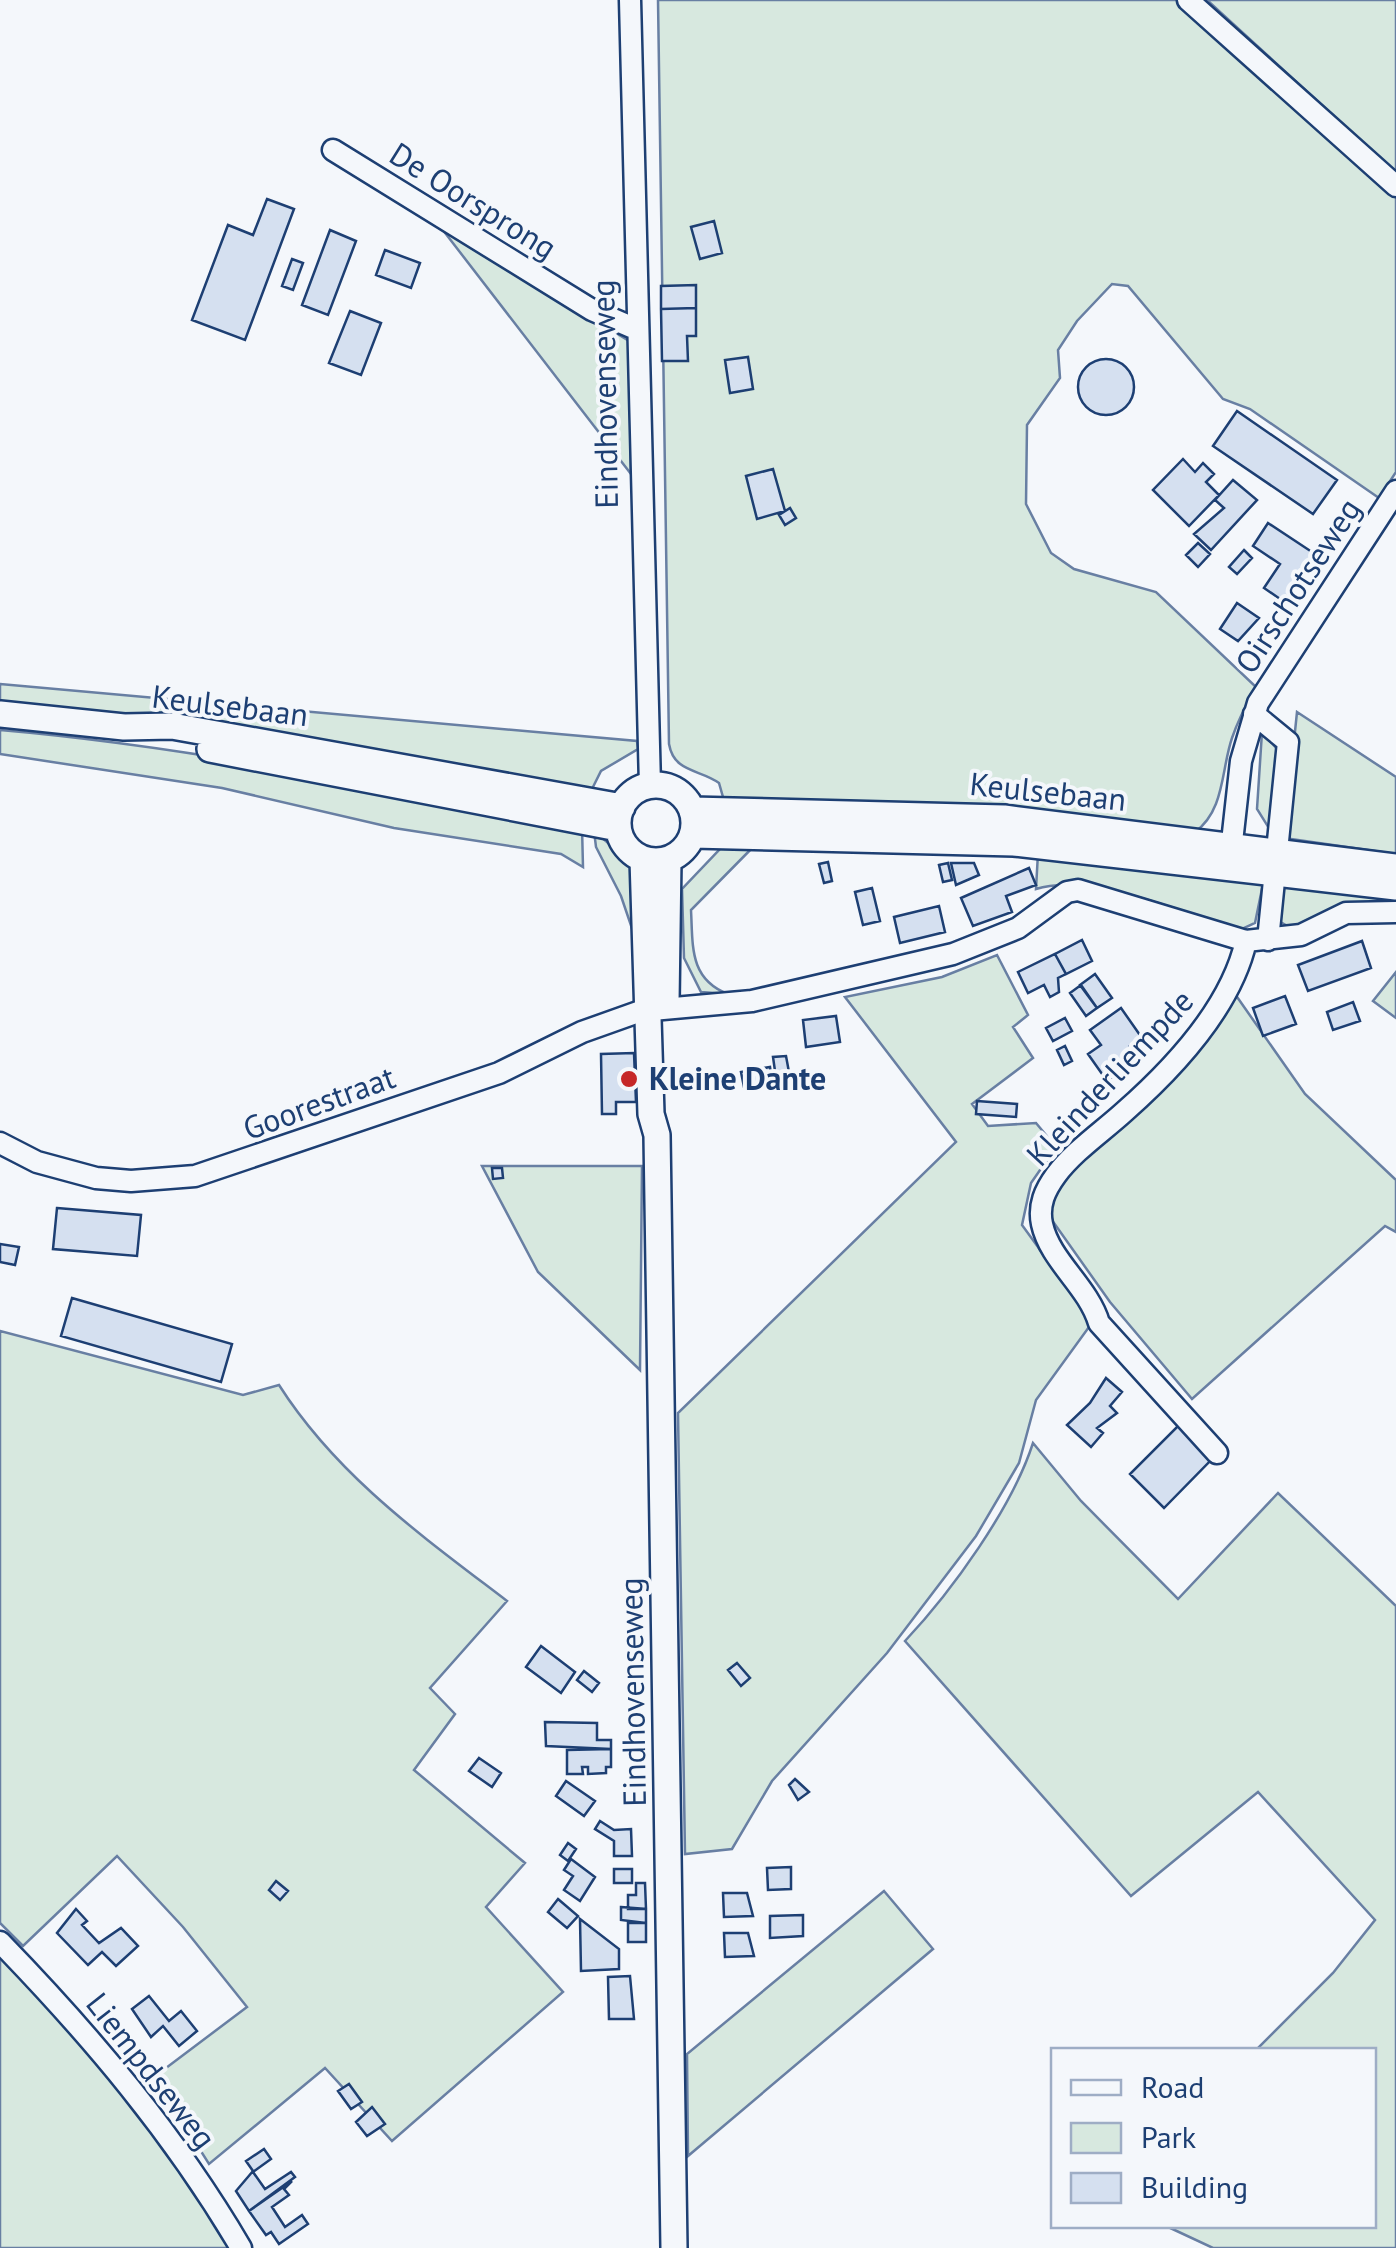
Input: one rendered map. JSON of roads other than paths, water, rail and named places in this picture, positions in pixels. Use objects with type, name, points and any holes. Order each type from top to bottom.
[{"type":"main road","name":"Keulsebaan","points":[[0,714],[124,727],[172,726],[271,741],[620,817]]},
{"type":"main road","points":[[650,786],[679,792],[692,822],[686,847],[655,860],[627,848],[620,817],[632,794],[650,786]]},
{"type":"main road","name":"Keulsebaan","points":[[692,822],[1230,856],[1396,887]]},
{"type":"main road","name":"Eindhovenseweg","points":[[655,860],[658,1011],[666,1112],[657,1135],[674,2248]]},
{"type":"main road","name":"Keulsebaan","points":[[1275,862],[1396,867]]},
{"type":"street","name":"Eindhovenseweg","points":[[630,0],[650,786]]},
{"type":"street","points":[[1188,0],[1396,186]]},
{"type":"street","name":"De Oorsprong","points":[[333,150],[592,310],[636,329]]},
{"type":"street","name":"Oirschotseweg","points":[[1230,856],[1241,761],[1254,714],[1281,662],[1396,491]]},
{"type":"street","name":"Oirschotseweg","points":[[1254,714],[1288,742],[1268,940]]},
{"type":"street","points":[[658,1011],[752,1000],[914,965],[991,940],[1078,890],[1246,940],[1301,935],[1346,913],[1396,912]]},
{"type":"street","name":"Kleinderliempde","points":[[1217,1453],[1100,1323],[1089,1298],[1046,1238],[1041,1211],[1042,1197],[1057,1173],[1134,1103],[1222,1002],[1240,970],[1246,940]]},
{"type":"street","name":"Goorestraat","points":[[0,1144],[37,1162],[96,1178],[131,1181],[195,1176],[499,1073],[611,1020],[658,1011]]},
{"type":"street","name":"Liempdseweg","points":[[0,1942],[122,2073],[161,2124],[241,2248]]},
{"type":"place","name":"Kleine Dante","points":[[629,1079]]}]
